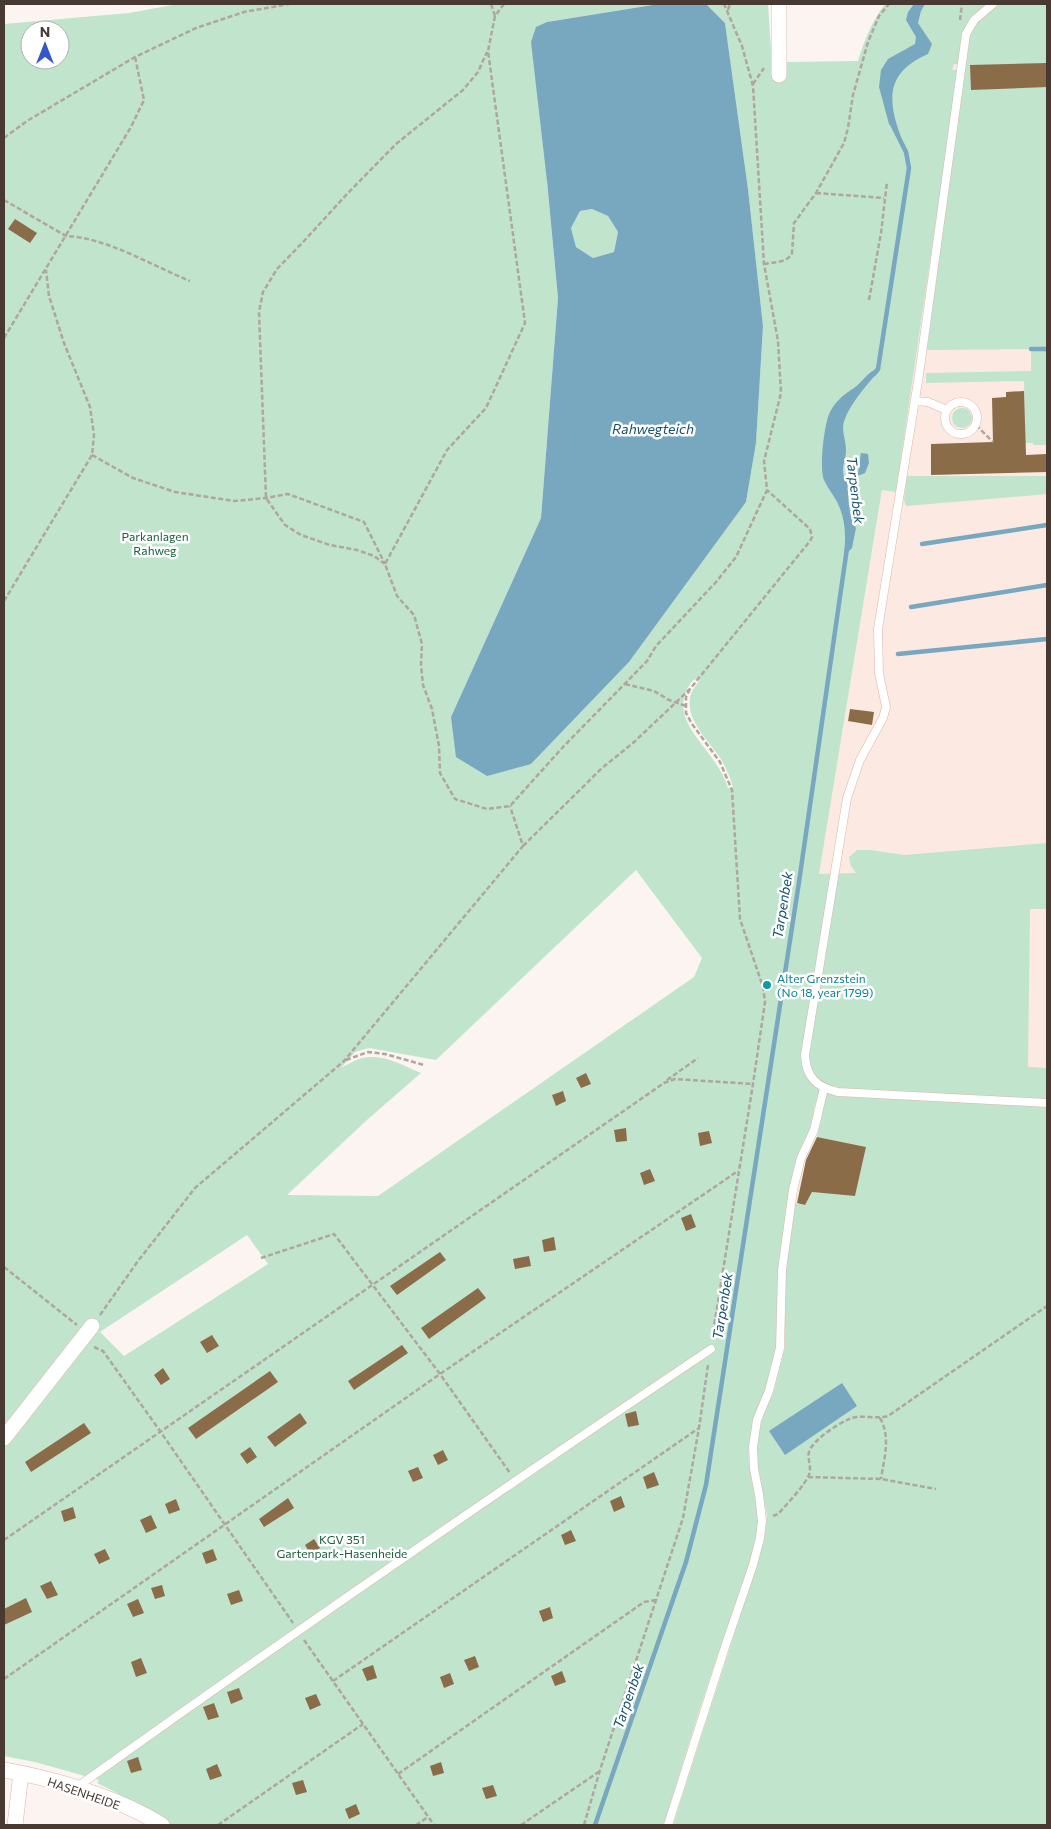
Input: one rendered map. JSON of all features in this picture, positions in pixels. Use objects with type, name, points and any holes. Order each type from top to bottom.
[{"type":"street","points":[[779,4],[780,75]]},
{"type":"street","points":[[4,1438],[87,1334]]},
{"type":"street","name":"HASENHEIDE","points":[[4,1770],[76,1787],[145,1814],[162,1825]]},
{"type":"street","points":[[15,1825],[21,1773]]},
{"type":"lane","points":[[993,4],[974,20],[966,34],[915,401],[878,629],[879,673],[886,707],[883,718],[860,760],[847,798],[805,1055],[808,1073],[824,1088],[838,1092],[1047,1103]]},
{"type":"lane","points":[[915,401],[928,402],[947,410]]},
{"type":"lane","points":[[958,402],[969,403],[977,412],[976,425],[970,432],[965,434],[954,432],[946,424],[947,410],[958,402]]},
{"type":"lane","points":[[668,1825],[753,1565],[760,1538],[762,1521],[752,1447],[757,1420],[774,1376],[780,1348],[782,1270],[793,1190],[801,1158],[814,1130],[824,1088]]},
{"type":"lane","points":[[76,1787],[515,1480],[711,1349]]},
{"type":"path","points":[[4,138],[27,121],[135,57],[196,28],[244,12],[289,4]]},
{"type":"path","points":[[491,4],[495,16]]},
{"type":"path","points":[[386,564],[374,556],[357,550],[301,535],[285,525],[266,498],[259,312],[263,292],[277,269],[384,156],[396,144],[463,90],[478,72],[488,51],[495,16],[504,4]]},
{"type":"path","points":[[92,455],[134,478],[175,492],[234,501],[288,494],[364,522],[386,564],[397,596],[414,616],[422,644],[420,665],[423,685],[434,719],[439,746],[440,773],[455,799],[487,808],[510,806],[563,747],[647,661],[656,646],[716,582],[736,556],[767,490],[764,461],[781,393],[778,341],[764,264],[752,86],[742,46],[724,4]]},
{"type":"path","points":[[728,10],[730,4]]},
{"type":"path","points":[[764,264],[790,258],[794,223],[816,193],[844,143],[853,95],[868,42],[879,16],[889,4]]},
{"type":"path","points":[[386,564],[447,450],[486,408],[525,323],[488,51]]},
{"type":"path","points":[[4,338],[131,127],[144,100],[135,57]]},
{"type":"path","points":[[869,300],[881,233],[887,182]]},
{"type":"path","points":[[816,193],[884,198]]},
{"type":"path","points":[[4,200],[66,236],[75,236],[103,244],[190,280]]},
{"type":"path","points":[[4,600],[92,455],[94,435],[90,407],[64,343],[49,296],[46,270]]},
{"type":"path","points":[[976,425],[993,442]]},
{"type":"path","points":[[87,1334],[138,1261],[195,1188],[344,1061],[523,846],[602,768],[633,743],[690,688],[812,537],[812,532],[802,521],[767,490]]},
{"type":"path","points":[[625,684],[654,691],[686,706]]},
{"type":"path","points":[[584,1825],[600,1770],[683,1518],[699,1428],[765,1002],[763,988],[740,920],[732,790],[720,762],[686,713],[690,688]]},
{"type":"path","points":[[510,806],[523,846]]},
{"type":"path","points":[[344,1061],[368,1052],[385,1054],[424,1065]]},
{"type":"path","points":[[4,1540],[698,1058]]},
{"type":"path","points":[[664,1083],[674,1078],[753,1084]]},
{"type":"path","points":[[4,1679],[440,1374],[739,1170]]},
{"type":"path","points":[[261,1258],[334,1234],[440,1374],[515,1480]]},
{"type":"path","points":[[4,1267],[87,1334],[103,1351],[434,1825]]},
{"type":"path","points":[[762,1521],[778,1514],[808,1477],[811,1468],[809,1454],[814,1442],[848,1419],[862,1416],[880,1418],[888,1416],[1047,1306]]},
{"type":"path","points":[[880,1418],[885,1426],[887,1437],[881,1479]]},
{"type":"path","points":[[333,1681],[699,1428]]},
{"type":"path","points":[[808,1477],[881,1479],[936,1489]]},
{"type":"path","points":[[398,1774],[644,1602],[656,1600]]},
{"type":"path","points":[[218,1825],[363,1724]]},
{"type":"path","points":[[521,1825],[600,1770]]},
{"type":"path","points":[[416,1825],[428,1817]]},
{"type":"shaded area","points":[[1047,4],[1047,1825],[640,1825],[819,874],[902,372],[947,63]]},
{"type":"green space","points":[[178,4],[659,4],[547,22],[547,181],[558,298],[541,518],[451,717],[531,764],[629,662],[746,502],[756,443],[763,326],[748,189],[725,23],[706,4],[768,4],[773,80],[786,79],[786,62],[858,61],[869,31],[885,4],[1047,4],[1047,445],[1025,443],[1024,381],[926,383],[926,373],[1031,371],[1031,349],[927,350],[964,65],[954,64],[952,70],[958,70],[896,492],[882,490],[819,874],[856,873],[851,866],[849,857],[857,850],[904,855],[1047,843],[1047,909],[1030,909],[1028,1067],[1047,1068],[1047,1825],[673,1825],[764,1541],[767,1515],[757,1469],[756,1447],[760,1421],[773,1394],[785,1347],[784,1271],[794,1203],[805,1205],[812,1192],[855,1196],[866,1147],[817,1137],[823,1111],[815,1103],[811,1129],[798,1155],[790,1189],[776,1347],[769,1377],[750,1437],[749,1457],[758,1527],[756,1539],[745,1580],[705,1692],[664,1825],[169,1825],[121,1801],[119,1794],[97,1783],[99,1780],[35,1762],[4,1756],[4,24],[20,23],[20,70],[70,70],[70,20],[49,20],[129,13]],"holes":[[[701,678],[690,698],[692,715],[700,731],[721,759],[733,788],[728,788],[722,774],[687,722],[683,709],[685,695],[693,680]],[[636,870],[702,958],[694,977],[378,1196],[287,1195],[368,1119],[421,1073],[391,1060],[375,1057],[359,1059],[341,1068],[355,1052],[369,1048],[436,1060]],[[247,1235],[268,1264],[124,1356],[100,1332]]]},
{"type":"green space","points":[[592,209],[608,216],[618,232],[614,252],[593,258],[576,247],[571,228],[580,211]]},
{"type":"green space","points":[[962,408],[969,411],[972,418],[969,425],[962,428],[955,425],[952,418],[955,411]]},
{"type":"green space","points":[[907,476],[1047,476],[1047,494],[906,506],[904,500]]},
{"type":"water","name":"Rahwegteich","points":[[659,4],[706,4],[725,23],[748,189],[763,326],[756,443],[746,502],[629,662],[531,764],[487,776],[456,757],[451,717],[541,518],[558,298],[531,42],[536,27],[547,22]],"holes":[[[592,209],[608,216],[618,232],[614,252],[593,258],[576,247],[571,228],[580,211]]]},
{"type":"water","points":[[914,4],[925,4],[918,23],[932,44],[928,54],[904,70],[897,79],[893,89],[894,112],[902,140],[889,124],[879,87],[881,70],[888,59],[915,44],[916,37],[906,20],[908,12]]},
{"type":"water","points":[[881,368],[853,404],[843,427],[846,450],[843,469],[844,477],[858,473],[861,453],[868,454],[869,463],[865,473],[847,480],[850,511],[856,528],[852,548],[844,556],[845,534],[842,514],[825,483],[823,474],[822,456],[826,426],[830,412],[837,401],[869,374]]},
{"type":"water","points":[[842,1383],[857,1406],[785,1455],[769,1431]]},
{"type":"building","points":[[1047,63],[1047,87],[971,90],[970,65]]},
{"type":"building","points":[[15,219],[37,233],[30,243],[8,229]]},
{"type":"building","points":[[1024,391],[1026,455],[1047,454],[1047,472],[931,475],[931,444],[993,442],[992,398],[1006,397],[1006,392]]},
{"type":"building","points":[[850,709],[874,712],[872,725],[848,721]]},
{"type":"building","points":[[586,1073],[591,1084],[581,1088],[576,1078]]},
{"type":"building","points":[[563,1091],[566,1101],[556,1106],[552,1095]]},
{"type":"building","points":[[626,1128],[627,1141],[616,1142],[614,1130]]},
{"type":"building","points":[[709,1131],[712,1143],[700,1146],[698,1133]]},
{"type":"building","points":[[817,1137],[866,1147],[855,1196],[812,1192],[805,1205],[797,1203],[806,1160]]},
{"type":"building","points":[[650,1169],[655,1181],[644,1185],[640,1173]]},
{"type":"building","points":[[691,1214],[696,1227],[686,1231],[681,1218]]},
{"type":"building","points":[[554,1237],[556,1250],[544,1252],[542,1240]]},
{"type":"building","points":[[440,1252],[446,1260],[397,1295],[390,1286]]},
{"type":"building","points":[[529,1256],[531,1266],[515,1269],[513,1259]]},
{"type":"building","points":[[478,1288],[486,1298],[429,1339],[421,1328]]},
{"type":"building","points":[[212,1335],[219,1346],[207,1353],[200,1342]]},
{"type":"building","points":[[402,1345],[408,1353],[354,1390],[348,1381]]},
{"type":"building","points":[[163,1368],[170,1379],[161,1385],[154,1375]]},
{"type":"building","points":[[270,1371],[278,1382],[196,1439],[188,1428]]},
{"type":"building","points":[[636,1411],[639,1425],[628,1427],[625,1414]]},
{"type":"building","points":[[300,1413],[307,1423],[275,1447],[267,1437]]},
{"type":"building","points":[[84,1423],[91,1433],[31,1472],[25,1462]]},
{"type":"building","points":[[250,1447],[257,1457],[247,1464],[240,1454]]},
{"type":"building","points":[[443,1450],[448,1460],[438,1465],[433,1455]]},
{"type":"building","points":[[418,1467],[423,1478],[413,1482],[408,1471]]},
{"type":"building","points":[[654,1472],[659,1485],[647,1489],[643,1477]]},
{"type":"building","points":[[621,1496],[625,1507],[614,1512],[610,1501]]},
{"type":"building","points":[[288,1498],[294,1508],[264,1527],[259,1519]]},
{"type":"building","points":[[176,1499],[180,1510],[169,1514],[165,1504]]},
{"type":"building","points":[[73,1507],[76,1518],[64,1522],[61,1511]]},
{"type":"building","points":[[151,1515],[157,1528],[146,1533],[140,1520]]},
{"type":"building","points":[[571,1530],[576,1541],[565,1545],[561,1535]]},
{"type":"building","points":[[314,1539],[320,1548],[311,1555],[305,1545]]},
{"type":"building","points":[[105,1549],[110,1559],[99,1564],[94,1554]]},
{"type":"building","points":[[213,1549],[217,1560],[206,1564],[202,1553]]},
{"type":"building","points":[[51,1581],[58,1595],[47,1599],[40,1586]]},
{"type":"building","points":[[162,1585],[165,1596],[155,1599],[151,1588]]},
{"type":"building","points":[[239,1590],[243,1601],[231,1605],[227,1594]]},
{"type":"building","points":[[26,1598],[32,1612],[4,1625],[4,1609]]},
{"type":"building","points":[[138,1599],[144,1613],[133,1617],[127,1604]]},
{"type":"building","points":[[550,1607],[553,1618],[543,1622],[539,1611]]},
{"type":"building","points":[[475,1656],[479,1667],[469,1671],[464,1660]]},
{"type":"building","points":[[141,1658],[147,1673],[136,1677],[131,1662]]},
{"type":"building","points":[[373,1665],[377,1678],[367,1681],[362,1669]]},
{"type":"building","points":[[562,1671],[566,1682],[555,1686],[551,1676]]},
{"type":"building","points":[[450,1673],[454,1684],[444,1688],[440,1677]]},
{"type":"building","points":[[239,1688],[243,1699],[231,1704],[227,1692]]},
{"type":"building","points":[[316,1694],[321,1705],[310,1710],[305,1698]]},
{"type":"building","points":[[214,1703],[219,1717],[208,1720],[203,1707]]},
{"type":"building","points":[[138,1757],[142,1770],[131,1773],[127,1761]]},
{"type":"building","points":[[441,1762],[444,1773],[433,1776],[430,1766]]},
{"type":"building","points":[[217,1764],[222,1776],[210,1780],[206,1769]]},
{"type":"building","points":[[303,1780],[307,1792],[296,1795],[292,1783]]},
{"type":"building","points":[[493,1785],[497,1796],[486,1799],[482,1788]]},
{"type":"building","points":[[356,1804],[360,1814],[349,1819],[345,1809]]},
{"type":"waterway","name":"Tarpenbek","points":[[874,374],[878,369],[909,168],[906,152],[893,126]]},
{"type":"waterway","points":[[1031,349],[1047,349]]},
{"type":"waterway","points":[[922,544],[1047,525]]},
{"type":"waterway","name":"Tarpenbek","points":[[595,1825],[686,1562],[706,1485],[799,882],[847,548]]},
{"type":"waterway","points":[[911,607],[1047,585]]},
{"type":"waterway","points":[[898,654],[1047,639]]},
{"type":"place","name":"Alter Grenzstein (No 18, year 1799)","points":[[767,985]]},
{"type":"park label","name":"Parkanlagen Rahweg","points":[[155,543]]},
{"type":"park label","name":"KGV 351 Gartenpark-Hasenheide","points":[[342,1546]]}]
